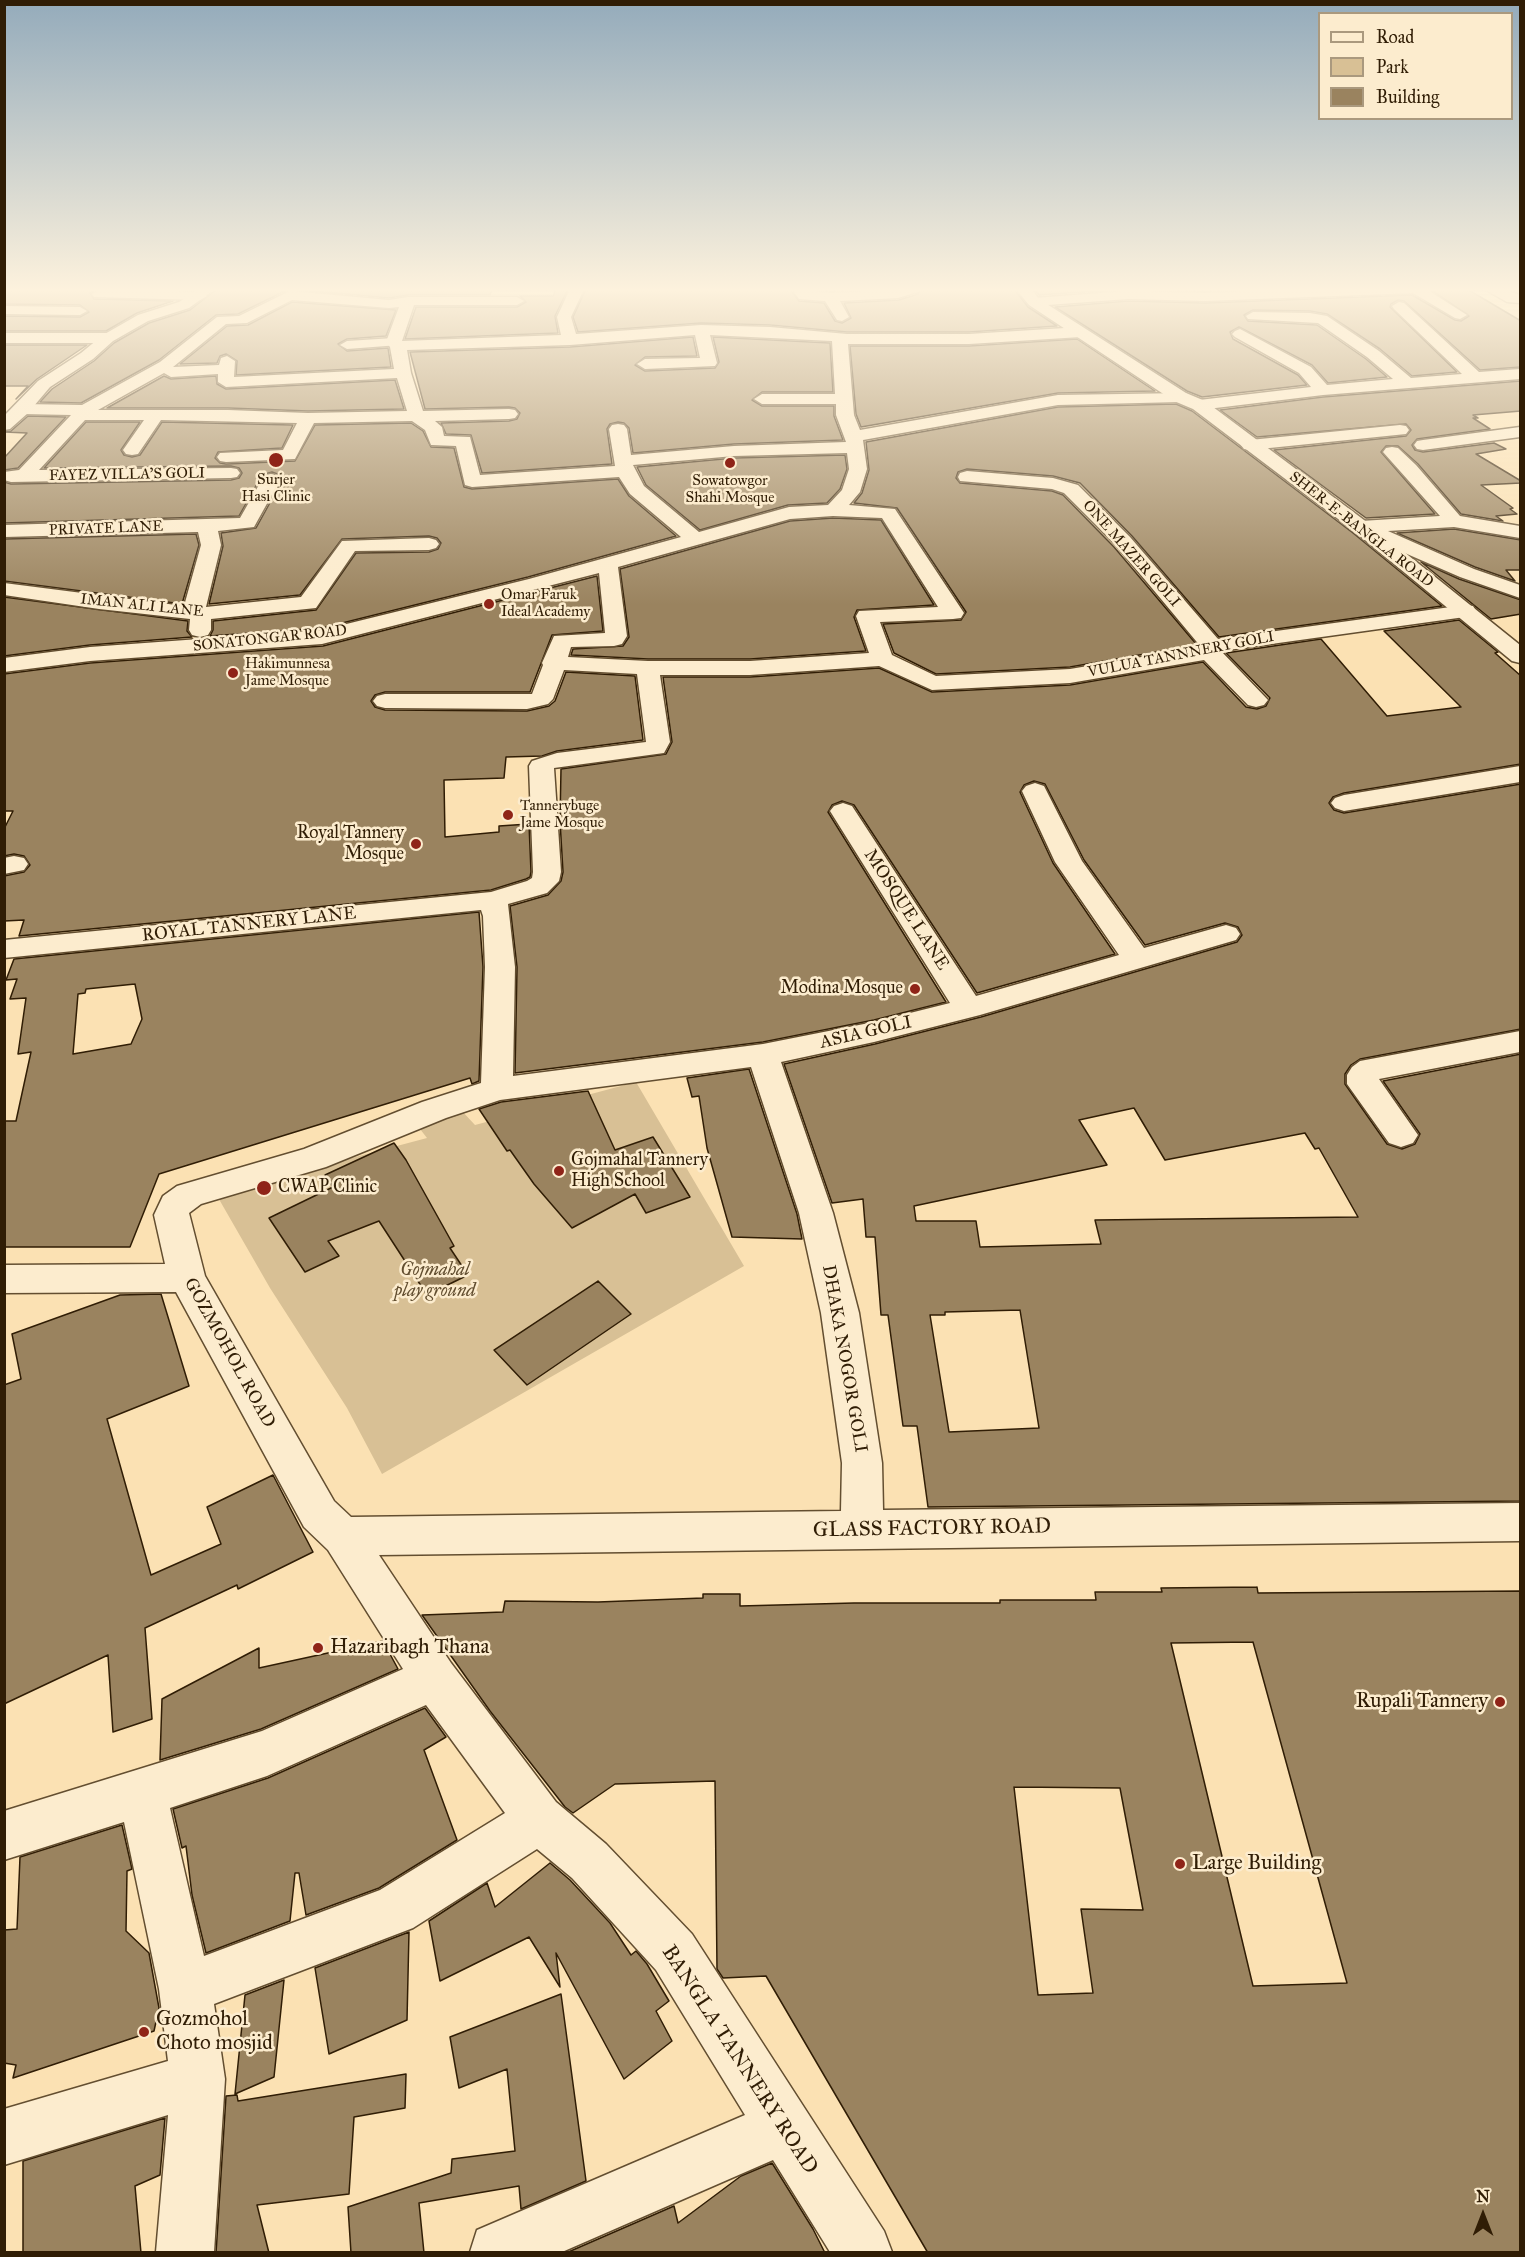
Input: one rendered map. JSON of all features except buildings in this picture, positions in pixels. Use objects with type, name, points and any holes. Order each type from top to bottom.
[{"type":"street","points":[[4,425],[35,394]]},
{"type":"street","points":[[17,480],[83,412],[118,394]]},
{"type":"street","points":[[132,450],[159,394]]},
{"type":"street","points":[[224,394],[228,415]]},
{"type":"street","points":[[410,394],[417,417],[433,427],[437,441],[464,441],[472,481],[623,466],[734,451],[854,442],[1058,400],[1180,397]]},
{"type":"street","points":[[833,510],[851,492],[858,469],[854,442],[845,415],[845,394]]},
{"type":"street","points":[[1176,394],[1199,405],[1287,394]]},
{"type":"street","points":[[762,399],[845,399]]},
{"type":"street","points":[[22,409],[83,412],[154,405],[228,415],[308,418],[509,414]]},
{"type":"street","name":"SHER-E-BANGLA ROAD","points":[[1199,405],[1361,527],[1521,656]]},
{"type":"street","name":"FAYEZ VILLA'S GOLI","points":[[17,480],[228,465],[289,455],[308,418]]},
{"type":"street","points":[[618,429],[623,466],[637,490],[694,538]]},
{"type":"street","points":[[1250,445],[1400,430]]},
{"type":"street","points":[[1423,445],[1521,432]]},
{"type":"street","points":[[1491,435],[1521,451]]},
{"type":"street","points":[[1392,452],[1410,469],[1454,521]]},
{"type":"street","name":"ONE MAZER GOLI","points":[[967,477],[1053,484],[1071,489],[1123,541],[1210,649],[1256,700]]},
{"type":"street","name":"PRIVATE LANE","points":[[4,531],[247,523],[271,480]]},
{"type":"street","name":"SONATONGAR ROAD","points":[[4,665],[90,654],[199,647],[333,634],[608,565],[694,538],[789,513],[833,510],[888,513],[953,613],[867,616],[882,659]]},
{"type":"street","points":[[1361,527],[1454,521],[1521,532]]},
{"type":"street","points":[[199,647],[201,614],[194,607],[211,545],[207,526]]},
{"type":"street","points":[[1361,527],[1467,573],[1521,592]]},
{"type":"street","name":"IMAN ALI LANE","points":[[4,589],[99,603],[201,614],[308,603],[349,545],[429,544]]},
{"type":"street","points":[[385,701],[534,700],[545,694],[553,663],[562,641],[614,639],[616,636],[608,565]]},
{"type":"street","name":"VULUA TANNNERY GOLI","points":[[882,659],[932,683],[1070,676],[1210,649],[1466,611]]},
{"type":"street","points":[[553,663],[648,668],[750,668],[882,659]]},
{"type":"street","name":"ROYAL TANNERY LANE","points":[[4,949],[493,900],[537,887],[545,881],[547,872],[541,766],[545,763],[655,748],[658,742],[648,668]]},
{"type":"street","points":[[1344,803],[1521,774]]},
{"type":"street","points":[[1035,791],[1069,862],[1137,958]]},
{"type":"street","name":"MOSQUE LANE","points":[[843,811],[969,1008]]},
{"type":"street","points":[[493,900],[500,967],[497,1089]]},
{"type":"street","name":"ASIA GOLI","points":[[497,1089],[763,1055],[874,1032],[969,1008],[1226,934]]},
{"type":"street","points":[[1401,1135],[1363,1084],[1363,1075],[1371,1069],[1521,1042]]},
{"type":"street","name":"DHAKA NOGOR GOLI","points":[[763,1055],[816,1213],[840,1313],[862,1463],[862,1530]]},
{"type":"street","name":"GOZMOHOL ROAD","points":[[343,1536],[319,1514],[187,1278],[171,1215],[175,1205],[189,1195],[314,1158],[434,1110],[497,1089]]},
{"type":"street","points":[[4,1279],[187,1278]]},
{"type":"street","name":"GLASS FACTORY ROAD","points":[[343,1536],[1521,1522]]},
{"type":"street","name":"BANGLA TANNERY ROAD","points":[[343,1536],[435,1679],[539,1819],[589,1862],[674,1952],[863,2253]]},
{"type":"street","points":[[4,1836],[267,1753],[378,1702],[435,1679]]},
{"type":"street","points":[[142,1792],[185,1989],[198,2079],[185,2253]]},
{"type":"street","points":[[185,1989],[395,1910],[539,1819]]},
{"type":"street","points":[[4,2137],[198,2079]]},
{"type":"street","points":[[498,2251],[783,2127]]},
{"type":"green space","name":"Gojmahal play ground","points":[[636,1082],[744,1266],[382,1474],[347,1408],[270,1288],[216,1194],[427,1138],[420,1129],[461,1110],[475,1125]]},
{"type":"place","name":"Surjer Hasi Clinic","points":[[276,460]]},
{"type":"place","name":"Sowatowgor Shahi Mosque","points":[[730,463]]},
{"type":"place","name":"Omar Faruk Ideal Academy","points":[[489,604]]},
{"type":"place","name":"Hakimunnesa Jame Mosque","points":[[233,673]]},
{"type":"place","name":"Tannerybuge Jame Mosque","points":[[508,815]]},
{"type":"place","name":"Royal Tannery Mosque","points":[[416,844]]},
{"type":"place","name":"Modina Mosque","points":[[915,989]]},
{"type":"place","name":"Gojmahal Tannery High School","points":[[559,1171]]},
{"type":"place","name":"CWAP Clinic","points":[[264,1188]]},
{"type":"place","name":"Hazaribagh Thana","points":[[318,1648]]},
{"type":"place","name":"Rupali Tannery","points":[[1500,1702]]},
{"type":"place","name":"Large Building","points":[[1180,1864]]},
{"type":"place","name":"Gozmohol Choto mosjid","points":[[144,2032]]}]
